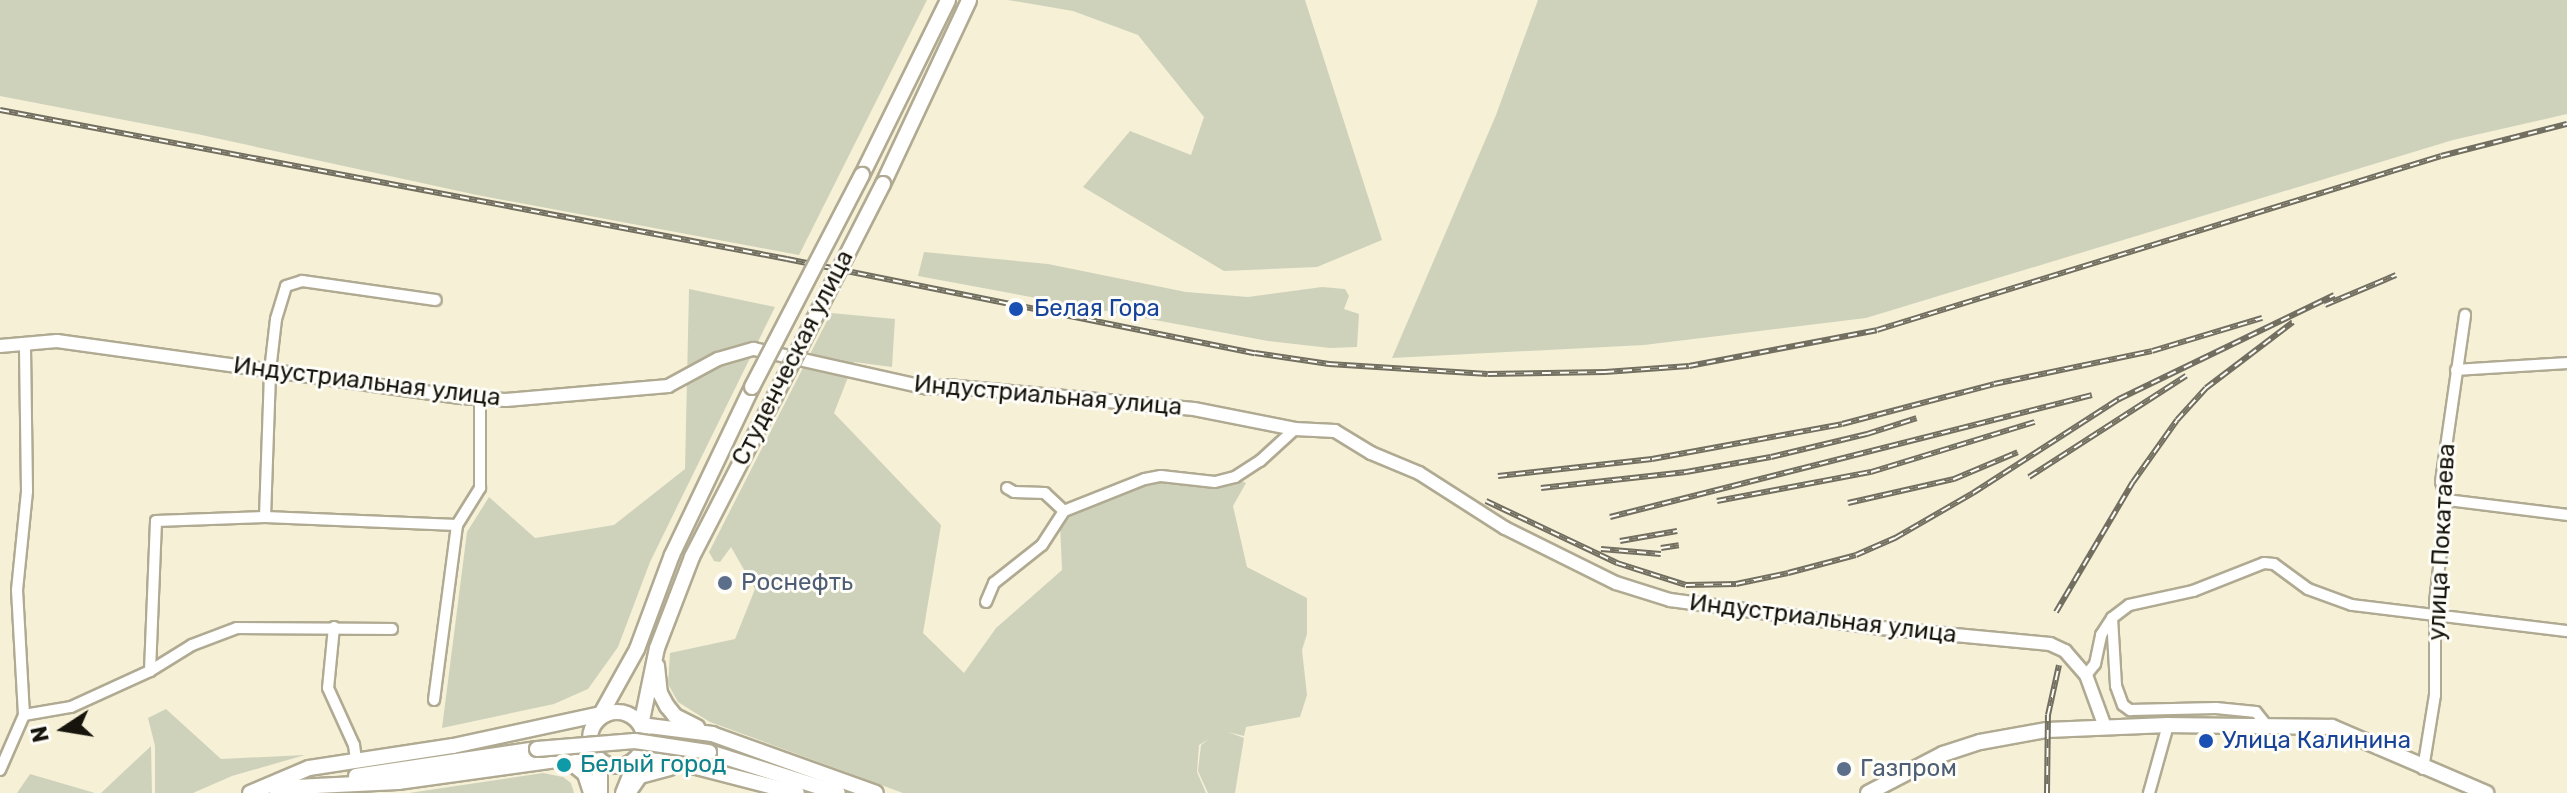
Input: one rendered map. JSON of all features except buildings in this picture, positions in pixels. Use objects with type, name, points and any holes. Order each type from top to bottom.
[{"type":"main road","name":"Студенческая улица","points":[[601,714],[637,649],[672,555],[752,387],[948,0]]},
{"type":"main road","name":"Студенческая улица","points":[[641,725],[657,648],[692,557],[883,184],[968,2]]},
{"type":"main road","points":[[657,648],[657,675],[667,706],[675,716],[712,734],[876,793]]},
{"type":"main road","points":[[257,791],[309,768],[453,746],[601,714],[625,711],[641,725],[712,734]]},
{"type":"main road","points":[[600,793],[600,762],[591,736],[601,714]]},
{"type":"main road","points":[[625,793],[642,750],[641,725]]},
{"type":"main road","points":[[1868,793],[1943,754],[1980,742],[2047,730],[2168,725],[2332,727],[2423,769],[2486,793]]},
{"type":"main road","points":[[257,791],[537,749],[635,741],[709,752],[838,793]]},
{"type":"main road","points":[[257,791],[398,782],[585,756],[621,768],[636,761],[669,760],[797,793]]},
{"type":"main road","points":[[554,758],[574,765],[585,774],[591,793]]},
{"type":"main road","points":[[625,793],[640,776],[656,769],[674,767],[732,775]]},
{"type":"street","points":[[265,517],[270,371],[276,319],[286,286],[302,281],[436,300]]},
{"type":"street","name":"улица Покатаева","points":[[2423,769],[2435,695],[2435,602],[2447,500],[2441,482],[2465,315]]},
{"type":"street","name":"Индустриальная улица","points":[[0,346],[57,341],[506,400],[668,386],[718,359],[754,349],[929,388],[947,386],[1194,409],[1295,429],[1335,431],[1371,453],[1419,473],[1505,528],[1616,583],[1670,600],[1881,628],[2050,644],[2065,651],[2086,675],[2105,727]]},
{"type":"street","points":[[0,770],[24,715],[17,590],[27,491],[25,344]]},
{"type":"street","points":[[2456,370],[2567,363]]},
{"type":"street","points":[[434,700],[457,525],[480,488],[480,399]]},
{"type":"street","points":[[986,602],[994,583],[1042,545],[1064,511],[1145,479],[1161,476],[1215,482],[1235,477],[1260,461],[1295,429]]},
{"type":"street","points":[[1007,488],[1014,492],[1045,493],[1064,511]]},
{"type":"street","points":[[2447,500],[2567,515]]},
{"type":"street","points":[[150,671],[156,521],[265,517],[457,525]]},
{"type":"street","points":[[2086,675],[2095,664],[2101,635],[2112,618],[2129,605],[2193,591],[2264,563],[2274,564],[2308,589],[2352,605],[2567,631]]},
{"type":"street","points":[[2112,618],[2116,686],[2123,705],[2130,710],[2216,708],[2256,712],[2267,726]]},
{"type":"street","points":[[334,627],[328,688],[354,745],[356,760]]},
{"type":"street","points":[[24,715],[71,707],[150,671],[192,645],[237,628],[392,629]]},
{"type":"street","points":[[2149,793],[2168,725]]},
{"type":"green space","points":[[0,0],[927,0],[799,255],[477,195],[197,134],[0,96]]},
{"type":"green space","points":[[1008,0],[1305,0],[1382,240],[1317,267],[1224,271],[1083,187],[1130,131],[1191,155],[1204,117],[1138,35],[1073,11]]},
{"type":"green space","points":[[1538,0],[2567,0],[2567,114],[2453,140],[1866,318],[1644,345],[1392,358],[1496,115]]},
{"type":"green space","points":[[924,252],[1048,264],[1186,292],[1248,297],[1322,287],[1345,289],[1349,296],[1344,309],[1359,314],[1357,347],[1330,348],[1268,341],[918,276]]},
{"type":"green space","points":[[689,289],[775,307],[650,562],[618,647],[588,689],[554,704],[442,728],[467,532],[489,497],[535,538],[614,525],[685,469]]},
{"type":"green space","points":[[831,313],[895,319],[892,367],[854,362],[834,413],[941,525],[923,633],[964,673],[996,628],[1062,570],[1060,524],[1066,512],[1146,480],[1238,479],[1246,483],[1233,506],[1247,567],[1307,598],[1307,634],[1302,650],[1307,695],[1300,717],[1246,727],[1244,736],[1228,732],[1244,738],[1235,793],[1208,793],[1198,771],[1201,745],[1209,739],[1199,745],[1197,772],[1206,793],[903,793],[710,722],[678,702],[668,684],[670,653],[735,639],[755,589],[731,547],[720,562],[714,561],[709,552]]},
{"type":"green space","points":[[166,709],[221,759],[305,755],[232,776],[193,793],[155,793],[155,746],[148,718]]},
{"type":"green space","points":[[151,746],[152,793],[101,793]]},
{"type":"green space","points":[[543,773],[563,777],[571,783],[574,793],[409,793]]},
{"type":"green space","points":[[30,774],[95,793],[17,793]]},
{"type":"railway","points":[[0,110],[787,259],[1255,353],[1329,364],[1488,374],[1605,372],[1689,366],[1877,330],[2441,156],[2567,124]]},
{"type":"railway","points":[[2325,305],[2396,275]]},
{"type":"railway","points":[[1486,501],[1617,563],[1686,585],[1736,584],[1788,573],[1856,555],[1895,538],[1973,493],[2119,399],[2334,295]]},
{"type":"railway","points":[[1498,476],[1652,459],[1842,424],[1994,384],[2152,351],[2262,318]]},
{"type":"railway","points":[[2056,612],[2133,482],[2177,420],[2206,388],[2293,322]]},
{"type":"railway","points":[[2029,477],[2186,376]]},
{"type":"railway","points":[[1610,517],[2092,395]]},
{"type":"railway","points":[[1541,488],[1686,472],[1771,457],[1867,434],[1917,418]]},
{"type":"railway","points":[[1717,501],[1871,472],[2035,422]]},
{"type":"railway","points":[[1848,503],[1954,479],[2018,452]]},
{"type":"railway","points":[[1620,541],[1677,531]]},
{"type":"railway","points":[[1661,548],[1679,545]]},
{"type":"railway","points":[[1601,549],[1661,554]]},
{"type":"railway","points":[[2047,793],[2048,715],[2059,665]]},
{"type":"place","name":"Белая Гора","points":[[1016,309]]},
{"type":"place","name":"Роснефть","points":[[725,583]]},
{"type":"place","name":"Улица Калинина","points":[[2206,741]]},
{"type":"place","name":"Белый город","points":[[564,765]]},
{"type":"place","name":"Газпром","points":[[1844,769]]}]
